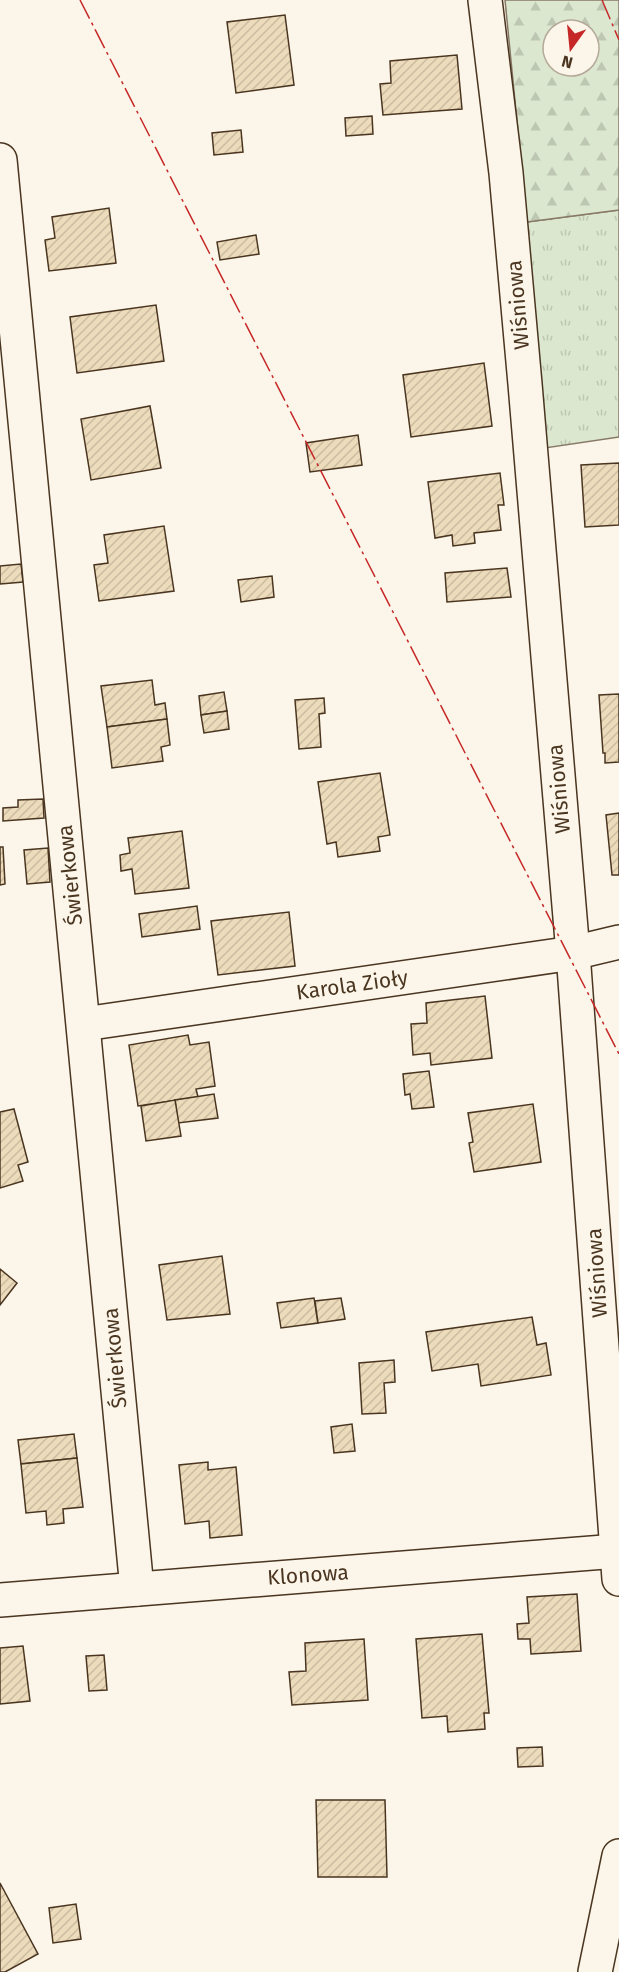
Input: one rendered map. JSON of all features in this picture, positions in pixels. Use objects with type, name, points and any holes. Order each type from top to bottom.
[{"type":"street","name":"Wiśniowa","points":[[485,0],[509,208],[573,953],[618,1565]]},
{"type":"street","name":"Świerkowa","points":[[0,160],[137,1589]]},
{"type":"street","name":"Karola Zioły","points":[[84,1024],[573,953],[619,942]]},
{"type":"street","name":"Klonowa","points":[[0,1600],[137,1589],[618,1565]]},
{"type":"street","points":[[595,1972],[619,1856]]},
{"type":"green space","points":[[505,0],[619,0],[619,210],[527,222]]},
{"type":"green space","points":[[619,210],[619,437],[545,448],[527,222]]},
{"type":"building","points":[[285,15],[294,85],[236,93],[227,22]]},
{"type":"building","points":[[457,55],[462,109],[383,115],[380,84],[391,83],[390,61]]},
{"type":"building","points":[[372,116],[373,134],[346,136],[345,118]]},
{"type":"building","points":[[241,130],[243,152],[214,155],[212,133]]},
{"type":"building","points":[[109,208],[116,263],[49,271],[45,240],[55,238],[52,217]]},
{"type":"building","points":[[256,235],[259,254],[220,260],[217,242]]},
{"type":"building","points":[[156,305],[164,361],[77,373],[70,317]]},
{"type":"building","points":[[484,363],[492,426],[411,437],[403,375]]},
{"type":"building","points":[[150,406],[161,468],[91,480],[81,419]]},
{"type":"building","points":[[358,435],[362,465],[310,472],[306,443]]},
{"type":"building","points":[[619,463],[619,525],[585,527],[581,465]]},
{"type":"building","points":[[500,473],[504,505],[498,505],[501,530],[474,533],[475,543],[453,546],[452,535],[435,538],[428,482]]},
{"type":"building","points":[[164,526],[174,591],[99,601],[94,565],[108,563],[104,535]]},
{"type":"building","points":[[21,564],[23,582],[0,584],[0,566]]},
{"type":"building","points":[[507,568],[511,597],[447,602],[445,573]]},
{"type":"building","points":[[272,576],[274,597],[241,602],[238,580]]},
{"type":"building","points":[[152,680],[155,705],[165,703],[167,719],[107,727],[101,686]]},
{"type":"building","points":[[224,692],[227,711],[201,715],[199,696]]},
{"type":"building","points":[[619,694],[619,762],[605,763],[599,695]]},
{"type":"building","points":[[324,698],[325,713],[319,714],[321,747],[299,749],[295,700]]},
{"type":"building","points":[[227,711],[229,729],[204,733],[201,715]]},
{"type":"building","points":[[167,719],[170,745],[161,747],[163,761],[112,768],[107,727]]},
{"type":"building","points":[[380,773],[390,835],[378,837],[380,851],[338,857],[336,842],[327,844],[318,782]]},
{"type":"building","points":[[43,799],[44,818],[3,821],[3,808],[18,807],[18,800]]},
{"type":"building","points":[[619,813],[619,875],[612,875],[606,815]]},
{"type":"building","points":[[182,831],[189,888],[135,894],[132,869],[121,871],[120,855],[130,853],[128,838]]},
{"type":"building","points":[[0,847],[3,847],[5,884],[0,885]]},
{"type":"building","points":[[48,848],[50,882],[27,884],[24,850]]},
{"type":"building","points":[[197,906],[200,929],[142,937],[139,914]]},
{"type":"building","points":[[289,912],[295,966],[218,975],[211,921]]},
{"type":"building","points":[[485,996],[492,1058],[431,1065],[430,1053],[413,1055],[411,1024],[427,1023],[426,1003]]},
{"type":"building","points":[[188,1035],[190,1045],[209,1042],[215,1086],[196,1089],[198,1097],[138,1106],[129,1045]]},
{"type":"building","points":[[429,1071],[434,1107],[412,1109],[410,1094],[405,1095],[403,1074]]},
{"type":"building","points":[[214,1094],[218,1118],[178,1123],[175,1100]]},
{"type":"building","points":[[175,1100],[181,1136],[146,1141],[141,1106]]},
{"type":"building","points":[[533,1104],[541,1162],[474,1172],[469,1143],[473,1142],[468,1113]]},
{"type":"building","points":[[14,1109],[28,1162],[18,1165],[23,1181],[0,1188],[0,1112]]},
{"type":"building","points":[[222,1256],[230,1314],[167,1320],[159,1265]]},
{"type":"building","points":[[0,1269],[17,1283],[0,1305]]},
{"type":"building","points":[[314,1298],[318,1323],[281,1328],[277,1303]]},
{"type":"building","points":[[341,1298],[345,1319],[318,1323],[315,1301]]},
{"type":"building","points":[[532,1317],[537,1345],[546,1343],[551,1375],[481,1386],[478,1364],[432,1371],[426,1332]]},
{"type":"building","points":[[394,1360],[395,1382],[384,1383],[386,1413],[362,1414],[359,1363]]},
{"type":"building","points":[[352,1424],[355,1451],[334,1453],[331,1427]]},
{"type":"building","points":[[74,1434],[77,1458],[21,1464],[18,1440]]},
{"type":"building","points":[[77,1458],[83,1507],[63,1509],[64,1523],[47,1525],[46,1511],[26,1513],[21,1464]]},
{"type":"building","points":[[208,1462],[208,1470],[236,1467],[242,1535],[210,1538],[209,1521],[185,1524],[179,1465]]},
{"type":"building","points":[[577,1594],[581,1651],[531,1654],[530,1639],[518,1639],[517,1624],[529,1623],[527,1597]]},
{"type":"building","points":[[482,1634],[489,1713],[484,1713],[485,1729],[448,1732],[447,1716],[422,1718],[416,1639]]},
{"type":"building","points":[[364,1639],[368,1700],[292,1705],[289,1672],[306,1671],[305,1643]]},
{"type":"building","points":[[23,1646],[30,1701],[0,1704],[0,1648]]},
{"type":"building","points":[[104,1655],[107,1690],[89,1691],[86,1656]]},
{"type":"building","points":[[542,1747],[543,1766],[518,1767],[517,1748]]},
{"type":"building","points":[[316,1800],[385,1800],[387,1877],[318,1877]]},
{"type":"building","points":[[0,1883],[38,1954],[5,1972],[0,1972]]},
{"type":"building","points":[[76,1904],[81,1939],[53,1943],[49,1908]]},
{"type":"power","points":[[80,0],[619,1054]]},
{"type":"power","points":[[602,0],[619,40]]}]
